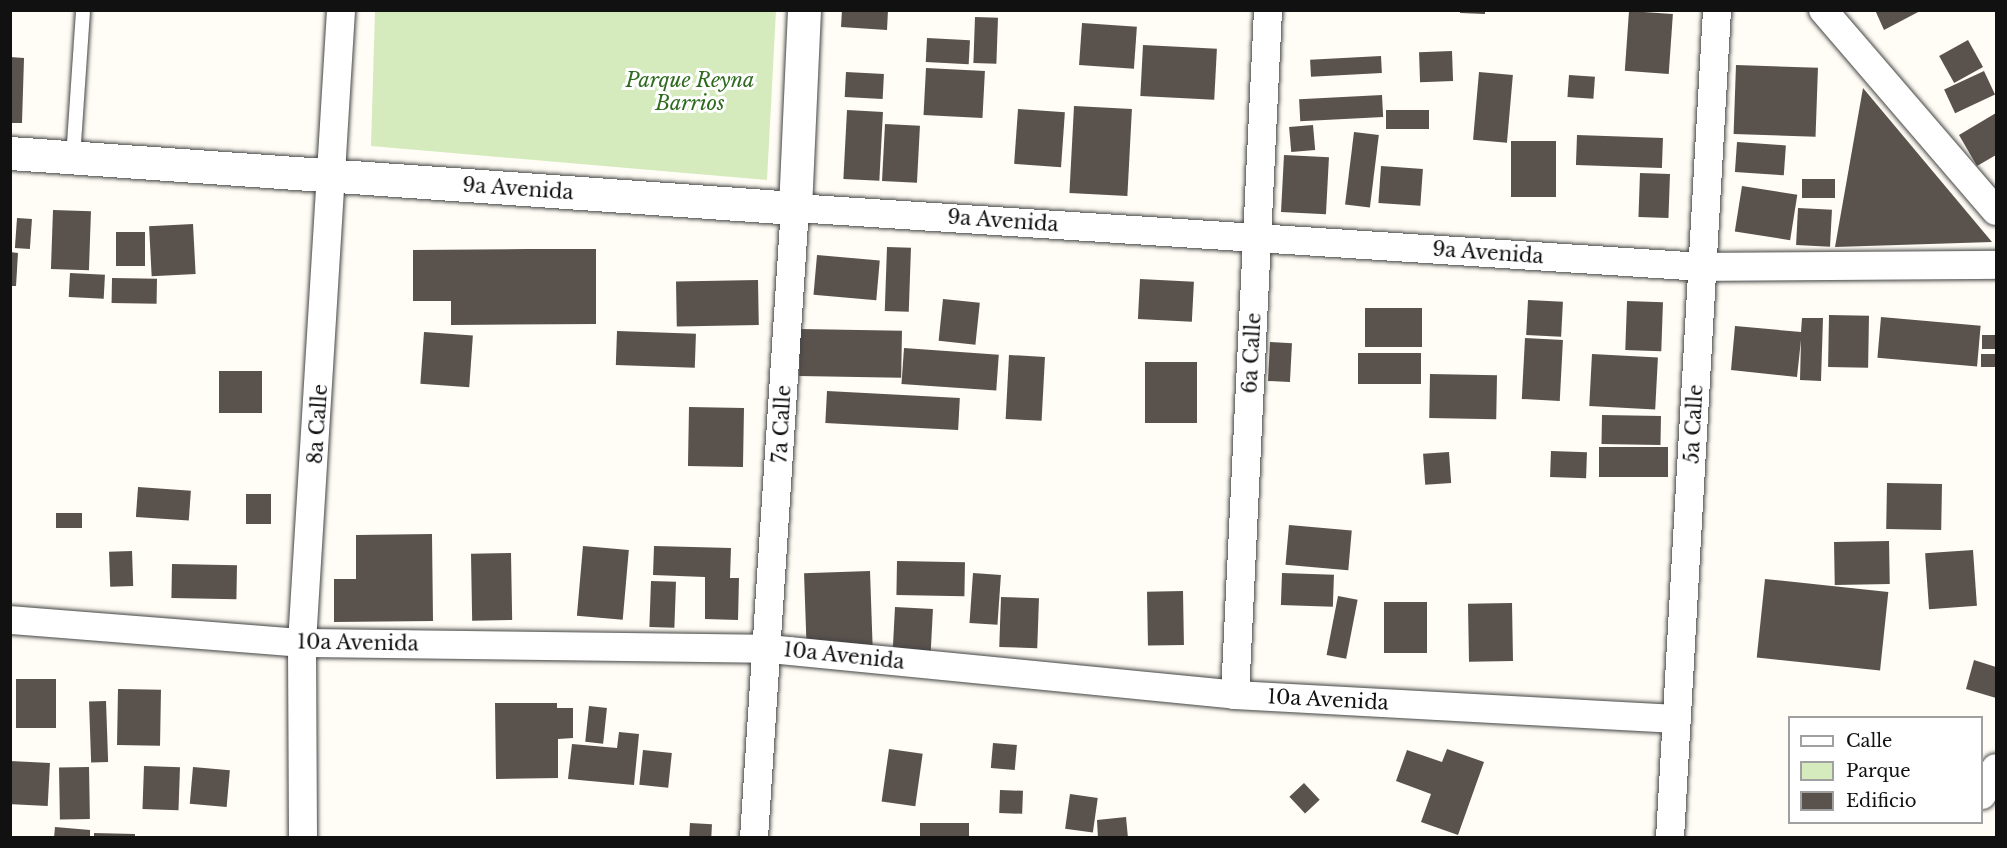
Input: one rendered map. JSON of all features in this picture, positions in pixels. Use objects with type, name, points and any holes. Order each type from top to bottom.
[{"type":"street","name":"8a Calle","points":[[303,837],[303,643],[341,10]]},
{"type":"street","name":"7a Calle","points":[[754,837],[769,649],[795,208],[804,10]]},
{"type":"street","name":"6a Calle","points":[[1235,695],[1268,10]]},
{"type":"street","name":"5a Calle","points":[[1670,837],[1717,10]]},
{"type":"street","points":[[1823,10],[1996,211]]},
{"type":"street","name":"9a Avenida","points":[[10,153],[73,160],[1703,267],[1996,265]]},
{"type":"street","name":"10a Avenida","points":[[10,620],[303,643],[769,649],[1235,695],[1676,719]]},
{"type":"street","points":[[1983,793],[1996,768]]},
{"type":"lane","points":[[73,160],[83,10]]},
{"type":"green space","name":"Parque Reyna Barrios","points":[[375,11],[776,11],[767,180],[371,146]]},
{"type":"building","points":[[842,10],[888,10],[887,30],[841,27]]},
{"type":"building","points":[[1460,10],[1485,10],[1485,14],[1460,13]]},
{"type":"building","points":[[1875,10],[1922,10],[1884,30]]},
{"type":"building","points":[[1629,11],[1673,14],[1669,74],[1625,71]]},
{"type":"building","points":[[975,17],[998,18],[996,64],[973,63]]},
{"type":"building","points":[[1082,23],[1137,27],[1134,69],[1079,65]]},
{"type":"building","points":[[927,38],[970,40],[969,64],[926,62]]},
{"type":"building","points":[[1968,40],[1983,67],[1954,83],[1939,56]]},
{"type":"building","points":[[1143,45],[1217,49],[1214,100],[1140,96]]},
{"type":"building","points":[[1452,51],[1453,81],[1420,82],[1419,52]]},
{"type":"building","points":[[1381,56],[1382,73],[1311,77],[1310,60]]},
{"type":"building","points":[[10,57],[24,58],[22,123],[10,123]]},
{"type":"building","points":[[1736,65],[1818,68],[1816,137],[1734,134]]},
{"type":"building","points":[[926,68],[985,71],[982,118],[924,115]]},
{"type":"building","points":[[1984,71],[1995,95],[1955,113],[1944,90]]},
{"type":"building","points":[[846,72],[884,74],[883,99],[845,97]]},
{"type":"building","points":[[1479,72],[1513,75],[1507,143],[1473,140]]},
{"type":"building","points":[[1569,75],[1595,77],[1593,99],[1567,97]]},
{"type":"building","points":[[1863,88],[1992,242],[1835,247]]},
{"type":"building","points":[[1382,95],[1383,117],[1300,121],[1299,99]]},
{"type":"building","points":[[1074,106],[1132,109],[1127,196],[1069,193]]},
{"type":"building","points":[[1018,109],[1065,112],[1061,167],[1014,164]]},
{"type":"building","points":[[847,110],[883,112],[879,181],[843,179]]},
{"type":"building","points":[[1386,110],[1429,110],[1429,129],[1386,129]]},
{"type":"building","points":[[1996,113],[1996,155],[1977,166],[1959,135]]},
{"type":"building","points":[[885,124],[920,126],[917,183],[882,181]]},
{"type":"building","points":[[1313,125],[1315,150],[1291,152],[1289,127]]},
{"type":"building","points":[[1354,132],[1379,135],[1370,208],[1345,204]]},
{"type":"building","points":[[1577,135],[1663,138],[1662,168],[1576,165]]},
{"type":"building","points":[[1511,141],[1556,141],[1556,197],[1511,197]]},
{"type":"building","points":[[1737,142],[1786,145],[1784,175],[1735,172]]},
{"type":"building","points":[[1284,155],[1329,157],[1326,214],[1281,212]]},
{"type":"building","points":[[1381,166],[1423,169],[1420,206],[1378,203]]},
{"type":"building","points":[[1640,173],[1670,174],[1668,218],[1638,217]]},
{"type":"building","points":[[1802,179],[1835,179],[1835,198],[1802,198]]},
{"type":"building","points":[[1742,186],[1797,195],[1790,240],[1735,231]]},
{"type":"building","points":[[1798,208],[1832,210],[1830,247],[1796,245]]},
{"type":"building","points":[[53,210],[91,211],[89,270],[51,269]]},
{"type":"building","points":[[17,218],[32,219],[30,249],[15,248]]},
{"type":"building","points":[[193,224],[196,274],[152,276],[149,226]]},
{"type":"building","points":[[116,232],[145,232],[145,266],[116,266]]},
{"type":"building","points":[[887,247],[911,248],[909,312],[885,311]]},
{"type":"building","points":[[596,249],[596,324],[451,325],[451,301],[413,301],[413,250]]},
{"type":"building","points":[[10,252],[18,253],[16,286],[10,286]]},
{"type":"building","points":[[817,255],[880,260],[876,300],[814,295]]},
{"type":"building","points":[[70,273],[105,275],[104,299],[69,297]]},
{"type":"building","points":[[112,278],[157,279],[157,304],[112,303]]},
{"type":"building","points":[[1140,279],[1194,282],[1192,322],[1138,319]]},
{"type":"building","points":[[758,280],[759,325],[677,326],[676,281]]},
{"type":"building","points":[[943,299],[980,303],[975,345],[939,341]]},
{"type":"building","points":[[1528,300],[1563,302],[1561,337],[1526,335]]},
{"type":"building","points":[[1627,301],[1663,302],[1661,351],[1625,350]]},
{"type":"building","points":[[1365,308],[1422,308],[1422,347],[1365,347]]},
{"type":"building","points":[[1829,315],[1869,316],[1868,368],[1828,367]]},
{"type":"building","points":[[1881,317],[1981,326],[1977,367],[1877,358]]},
{"type":"building","points":[[1802,318],[1823,318],[1821,381],[1800,380],[1801,340],[1797,377],[1731,370],[1735,326],[1801,332]]},
{"type":"building","points":[[800,329],[902,331],[901,378],[799,376]]},
{"type":"building","points":[[617,331],[696,334],[695,368],[616,365]]},
{"type":"building","points":[[424,332],[473,335],[469,387],[420,384]]},
{"type":"building","points":[[1982,335],[1996,335],[1996,349],[1982,349]]},
{"type":"building","points":[[1525,338],[1563,340],[1560,401],[1522,399]]},
{"type":"building","points":[[1270,342],[1292,343],[1290,382],[1268,381]]},
{"type":"building","points":[[904,348],[999,355],[996,391],[901,384]]},
{"type":"building","points":[[1358,353],[1421,353],[1421,384],[1358,384]]},
{"type":"building","points":[[1592,354],[1658,357],[1655,409],[1589,406]]},
{"type":"building","points":[[1981,354],[1996,354],[1996,367],[1981,367]]},
{"type":"building","points":[[1009,355],[1045,357],[1042,421],[1006,419]]},
{"type":"building","points":[[1145,362],[1197,362],[1197,423],[1145,423]]},
{"type":"building","points":[[219,371],[262,371],[262,413],[219,413]]},
{"type":"building","points":[[1430,374],[1497,375],[1496,419],[1429,418]]},
{"type":"building","points":[[827,391],[960,398],[958,430],[825,423]]},
{"type":"building","points":[[689,407],[744,408],[743,467],[688,466]]},
{"type":"building","points":[[1602,415],[1661,416],[1660,445],[1601,444]]},
{"type":"building","points":[[1599,447],[1668,447],[1668,477],[1599,477]]},
{"type":"building","points":[[1551,451],[1587,452],[1586,478],[1550,477]]},
{"type":"building","points":[[1449,452],[1451,483],[1425,485],[1423,454]]},
{"type":"building","points":[[1887,483],[1942,484],[1941,530],[1886,529]]},
{"type":"building","points":[[138,487],[191,491],[189,521],[136,517]]},
{"type":"building","points":[[246,494],[271,494],[271,524],[246,524]]},
{"type":"building","points":[[56,513],[82,513],[82,528],[56,528]]},
{"type":"building","points":[[1289,525],[1352,530],[1348,570],[1286,565]]},
{"type":"building","points":[[432,534],[433,621],[334,622],[334,579],[356,579],[356,535]]},
{"type":"building","points":[[1889,541],[1890,584],[1835,585],[1834,542]]},
{"type":"building","points":[[583,546],[629,550],[623,620],[577,616]]},
{"type":"building","points":[[654,546],[731,548],[730,578],[739,578],[738,620],[705,619],[705,577],[653,575]]},
{"type":"building","points":[[1973,550],[1977,606],[1929,609],[1925,553]]},
{"type":"building","points":[[132,551],[133,586],[110,587],[109,552]]},
{"type":"building","points":[[511,553],[512,620],[472,621],[471,554]]},
{"type":"building","points":[[897,561],[965,562],[964,596],[896,595]]},
{"type":"building","points":[[172,564],[237,565],[236,599],[171,598]]},
{"type":"building","points":[[870,571],[873,647],[807,649],[804,573]]},
{"type":"building","points":[[973,573],[1001,575],[997,625],[970,623]]},
{"type":"building","points":[[1282,573],[1334,575],[1333,607],[1281,605]]},
{"type":"building","points":[[1765,579],[1888,592],[1880,671],[1757,658]]},
{"type":"building","points":[[651,581],[676,582],[674,628],[649,627]]},
{"type":"building","points":[[1183,591],[1184,645],[1148,646],[1147,592]]},
{"type":"building","points":[[1338,596],[1358,600],[1346,659],[1327,655]]},
{"type":"building","points":[[1001,597],[1039,598],[1037,648],[999,647]]},
{"type":"building","points":[[1384,602],[1427,602],[1427,653],[1384,653]]},
{"type":"building","points":[[1512,603],[1513,661],[1469,662],[1468,604]]},
{"type":"building","points":[[895,607],[933,609],[930,659],[892,657]]},
{"type":"building","points":[[1974,660],[1996,667],[1996,698],[1966,689]]},
{"type":"building","points":[[16,679],[56,679],[56,728],[16,728]]},
{"type":"building","points":[[118,689],[161,690],[160,746],[117,745]]},
{"type":"building","points":[[106,701],[108,762],[91,763],[89,702]]},
{"type":"building","points":[[495,703],[557,703],[557,708],[573,708],[573,738],[558,739],[558,778],[496,779]]},
{"type":"building","points":[[589,706],[607,708],[603,744],[585,742]]},
{"type":"building","points":[[619,732],[639,734],[634,785],[568,779],[572,744],[617,748]]},
{"type":"building","points":[[993,743],[1017,745],[1015,770],[991,768]]},
{"type":"building","points":[[889,749],[923,754],[915,806],[882,801]]},
{"type":"building","points":[[1447,749],[1484,762],[1458,835],[1421,822],[1431,794],[1396,781],[1407,750],[1442,762]]},
{"type":"building","points":[[643,750],[672,753],[668,788],[639,785]]},
{"type":"building","points":[[10,761],[50,763],[48,806],[10,804]]},
{"type":"building","points":[[144,766],[180,767],[178,810],[142,809]]},
{"type":"building","points":[[89,767],[90,819],[60,820],[59,768]]},
{"type":"building","points":[[193,767],[230,770],[227,807],[190,804]]},
{"type":"building","points":[[1304,783],[1320,800],[1305,813],[1289,797]]},
{"type":"building","points":[[1000,790],[1023,791],[1022,814],[999,813]]},
{"type":"building","points":[[1070,794],[1098,798],[1093,833],[1065,829]]},
{"type":"building","points":[[1126,817],[1128,838],[1098,838],[1097,820]]},
{"type":"building","points":[[690,823],[712,824],[711,838],[689,838]]},
{"type":"building","points":[[920,823],[969,823],[969,838],[920,838]]},
{"type":"building","points":[[55,827],[90,830],[90,838],[54,838]]},
{"type":"building","points":[[94,833],[135,834],[135,838],[94,838]]}]
